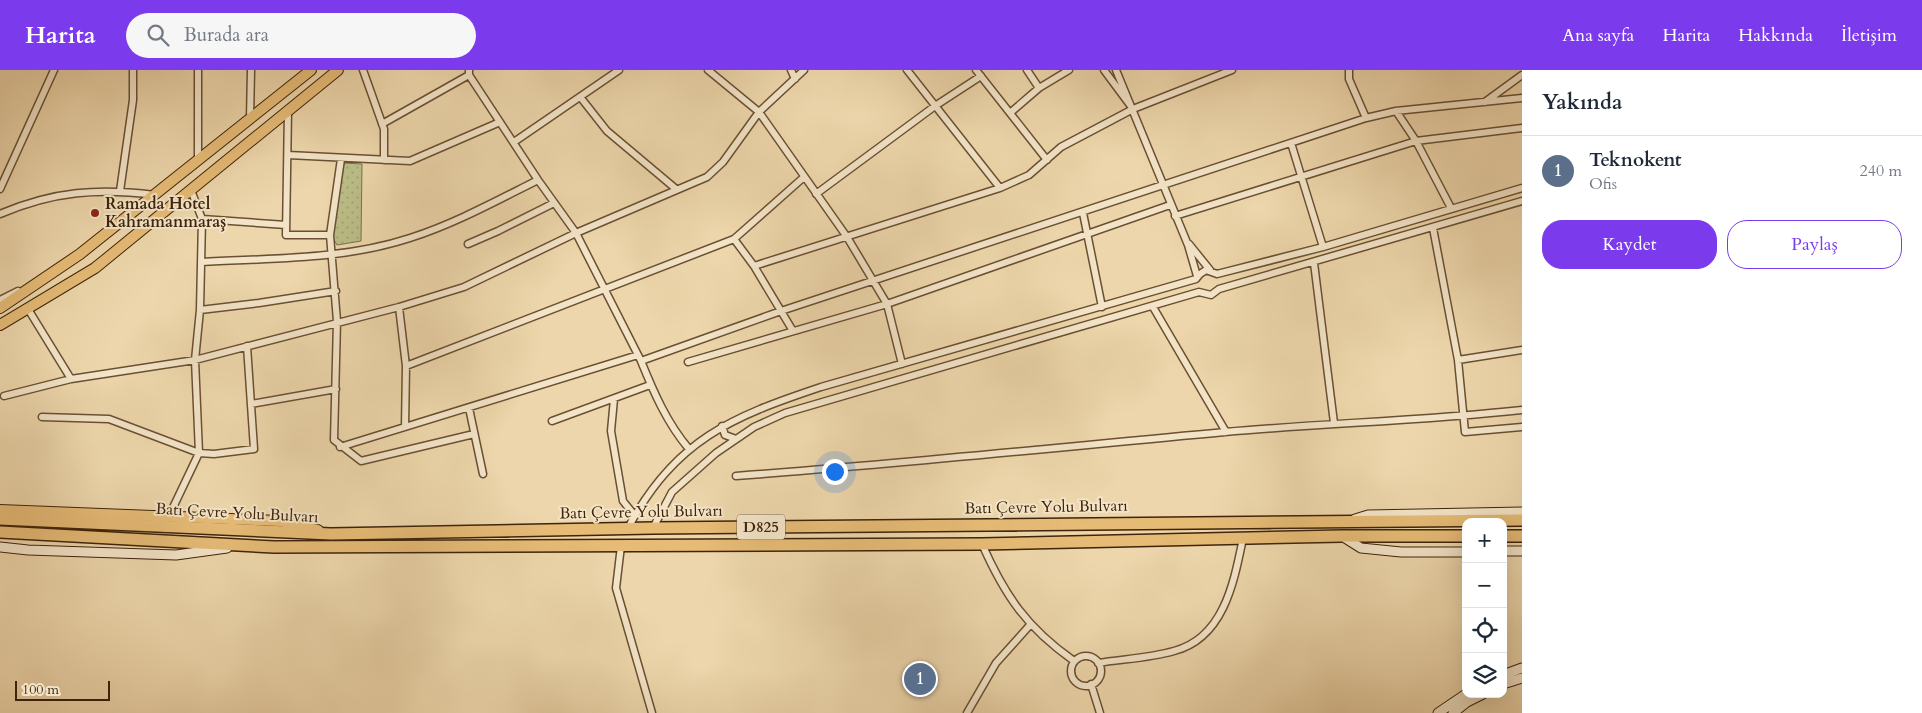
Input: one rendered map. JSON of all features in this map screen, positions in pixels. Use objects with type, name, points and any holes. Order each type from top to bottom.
[{"type":"highway","name":"Batı Çevre Yolu Bulvarı","points":[[0,519],[331,534],[628,528],[1522,520]]},
{"type":"highway","name":"Batı Çevre Yolu Bulvarı","points":[[0,532],[274,547],[982,544],[1342,536],[1462,536]]},
{"type":"highway","points":[[1507,536],[1522,536]]},
{"type":"main road","points":[[0,308],[80,254],[311,70]]},
{"type":"main road","points":[[0,325],[95,268],[338,70]]},
{"type":"main road","points":[[0,510],[280,521],[331,534]]},
{"type":"street","points":[[0,189],[54,70]]},
{"type":"street","points":[[120,191],[133,100],[133,70]]},
{"type":"street","points":[[198,70],[198,161]]},
{"type":"street","points":[[250,119],[251,70]]},
{"type":"street","points":[[363,70],[382,124],[384,160]]},
{"type":"street","points":[[514,142],[581,98],[619,70]]},
{"type":"street","points":[[708,70],[759,112],[847,238],[887,304],[902,364]]},
{"type":"street","points":[[791,70],[795,79]]},
{"type":"street","points":[[4,396],[71,379],[195,360],[464,287],[576,232],[707,177],[723,162],[759,112],[804,70]]},
{"type":"street","points":[[907,70],[1000,188]]},
{"type":"street","points":[[976,70],[1047,160]]},
{"type":"street","points":[[1026,70],[1039,88]]},
{"type":"street","points":[[1010,113],[1039,88],[1069,70]]},
{"type":"street","points":[[1104,70],[1112,84],[1133,109]]},
{"type":"street","points":[[1116,70],[1184,238],[1197,278],[1196,286],[1199,292]]},
{"type":"street","points":[[754,266],[1000,188],[1028,175],[1061,147],[1133,109],[1232,70]]},
{"type":"street","points":[[1349,70],[1349,79],[1366,118]]},
{"type":"street","points":[[382,124],[469,73],[538,180],[576,232],[606,289],[650,385],[674,431],[689,449]]},
{"type":"street","points":[[1484,102],[1522,75]]},
{"type":"street","points":[[816,194],[935,106],[981,76]]},
{"type":"street","points":[[581,98],[607,131],[676,189]]},
{"type":"street","points":[[340,447],[639,358],[1366,118],[1396,111],[1522,98]]},
{"type":"street","points":[[288,110],[286,235],[330,235]]},
{"type":"street","points":[[1396,111],[1416,141],[1451,208]]},
{"type":"street","points":[[288,155],[410,161],[500,122]]},
{"type":"street","points":[[1175,216],[1416,141],[1522,128]]},
{"type":"street","points":[[1291,143],[1322,247]]},
{"type":"street","points":[[341,159],[330,235],[337,321],[334,440],[340,447],[361,461],[474,434]]},
{"type":"street","points":[[406,366],[734,239],[804,178]]},
{"type":"street","points":[[202,262],[333,255],[409,238],[484,207],[538,180]]},
{"type":"street","points":[[628,528],[642,502],[689,449],[722,426],[760,407],[1197,278],[1202,272],[1213,272],[1322,247],[1522,188]]},
{"type":"street","points":[[169,516],[199,452],[195,360],[200,310],[202,219],[192,190]]},
{"type":"street","points":[[0,212],[73,192],[120,191],[155,195]]},
{"type":"street","points":[[653,528],[672,492],[716,453],[754,427],[785,413],[1199,292],[1211,295],[1219,289],[1522,202]]},
{"type":"street","points":[[468,244],[498,232],[554,203]]},
{"type":"street","points":[[688,362],[887,304],[1170,205]]},
{"type":"street","points":[[1083,213],[1102,307]]},
{"type":"street","points":[[202,219],[286,225]]},
{"type":"street","points":[[1433,228],[1458,360],[1465,432],[1522,427]]},
{"type":"street","points":[[1184,238],[1220,280],[1219,289]]},
{"type":"street","points":[[734,239],[754,266],[793,331]]},
{"type":"street","points":[[1314,263],[1334,424]]},
{"type":"street","points":[[0,300],[35,284]]},
{"type":"street","points":[[200,310],[336,291]]},
{"type":"street","points":[[399,306],[406,366],[406,428]]},
{"type":"street","points":[[1153,307],[1226,432]]},
{"type":"street","points":[[28,309],[71,379]]},
{"type":"street","points":[[42,417],[109,419],[199,452],[214,454],[254,450],[247,346]]},
{"type":"street","points":[[1458,360],[1522,350]]},
{"type":"street","points":[[552,421],[650,385]]},
{"type":"street","points":[[251,404],[336,389]]},
{"type":"street","points":[[614,398],[611,431],[623,501],[634,516]]},
{"type":"street","points":[[469,408],[483,474]]},
{"type":"street","points":[[736,476],[899,464],[1226,432],[1464,416],[1522,410]]},
{"type":"street","points":[[722,426],[725,436],[736,439]]},
{"type":"street","points":[[1352,521],[1368,515],[1522,512]]},
{"type":"street","points":[[1342,536],[1360,548],[1401,552],[1462,552]]},
{"type":"street","points":[[1074,661],[1087,656],[1098,663],[1174,651],[1201,639],[1220,617],[1235,576],[1243,538]]},
{"type":"street","points":[[982,544],[1009,598],[1030,625],[1048,643],[1074,661]]},
{"type":"street","points":[[0,547],[28,550],[176,554],[252,545]]},
{"type":"street","points":[[621,546],[616,588],[652,713]]},
{"type":"street","points":[[1507,551],[1522,551]]},
{"type":"street","points":[[967,713],[996,663],[1030,625]]},
{"type":"street","points":[[1074,661],[1071,670],[1073,679],[1081,685],[1091,684],[1100,673],[1098,663]]},
{"type":"street","points":[[1507,674],[1522,668]]},
{"type":"street","points":[[1507,683],[1522,678]]},
{"type":"street","points":[[1091,684],[1100,713]]},
{"type":"street","points":[[1438,713],[1462,697]]},
{"type":"street","points":[[1453,713],[1475,698]]},
{"type":"green space","points":[[344,163],[362,164],[361,241],[337,245],[332,236]]},
{"type":"place","name":"Ramada Hotel Kahramanmaraş","points":[[95,213]]},
{"type":"place","name":"Teknokent","points":[[920,679]]}]
